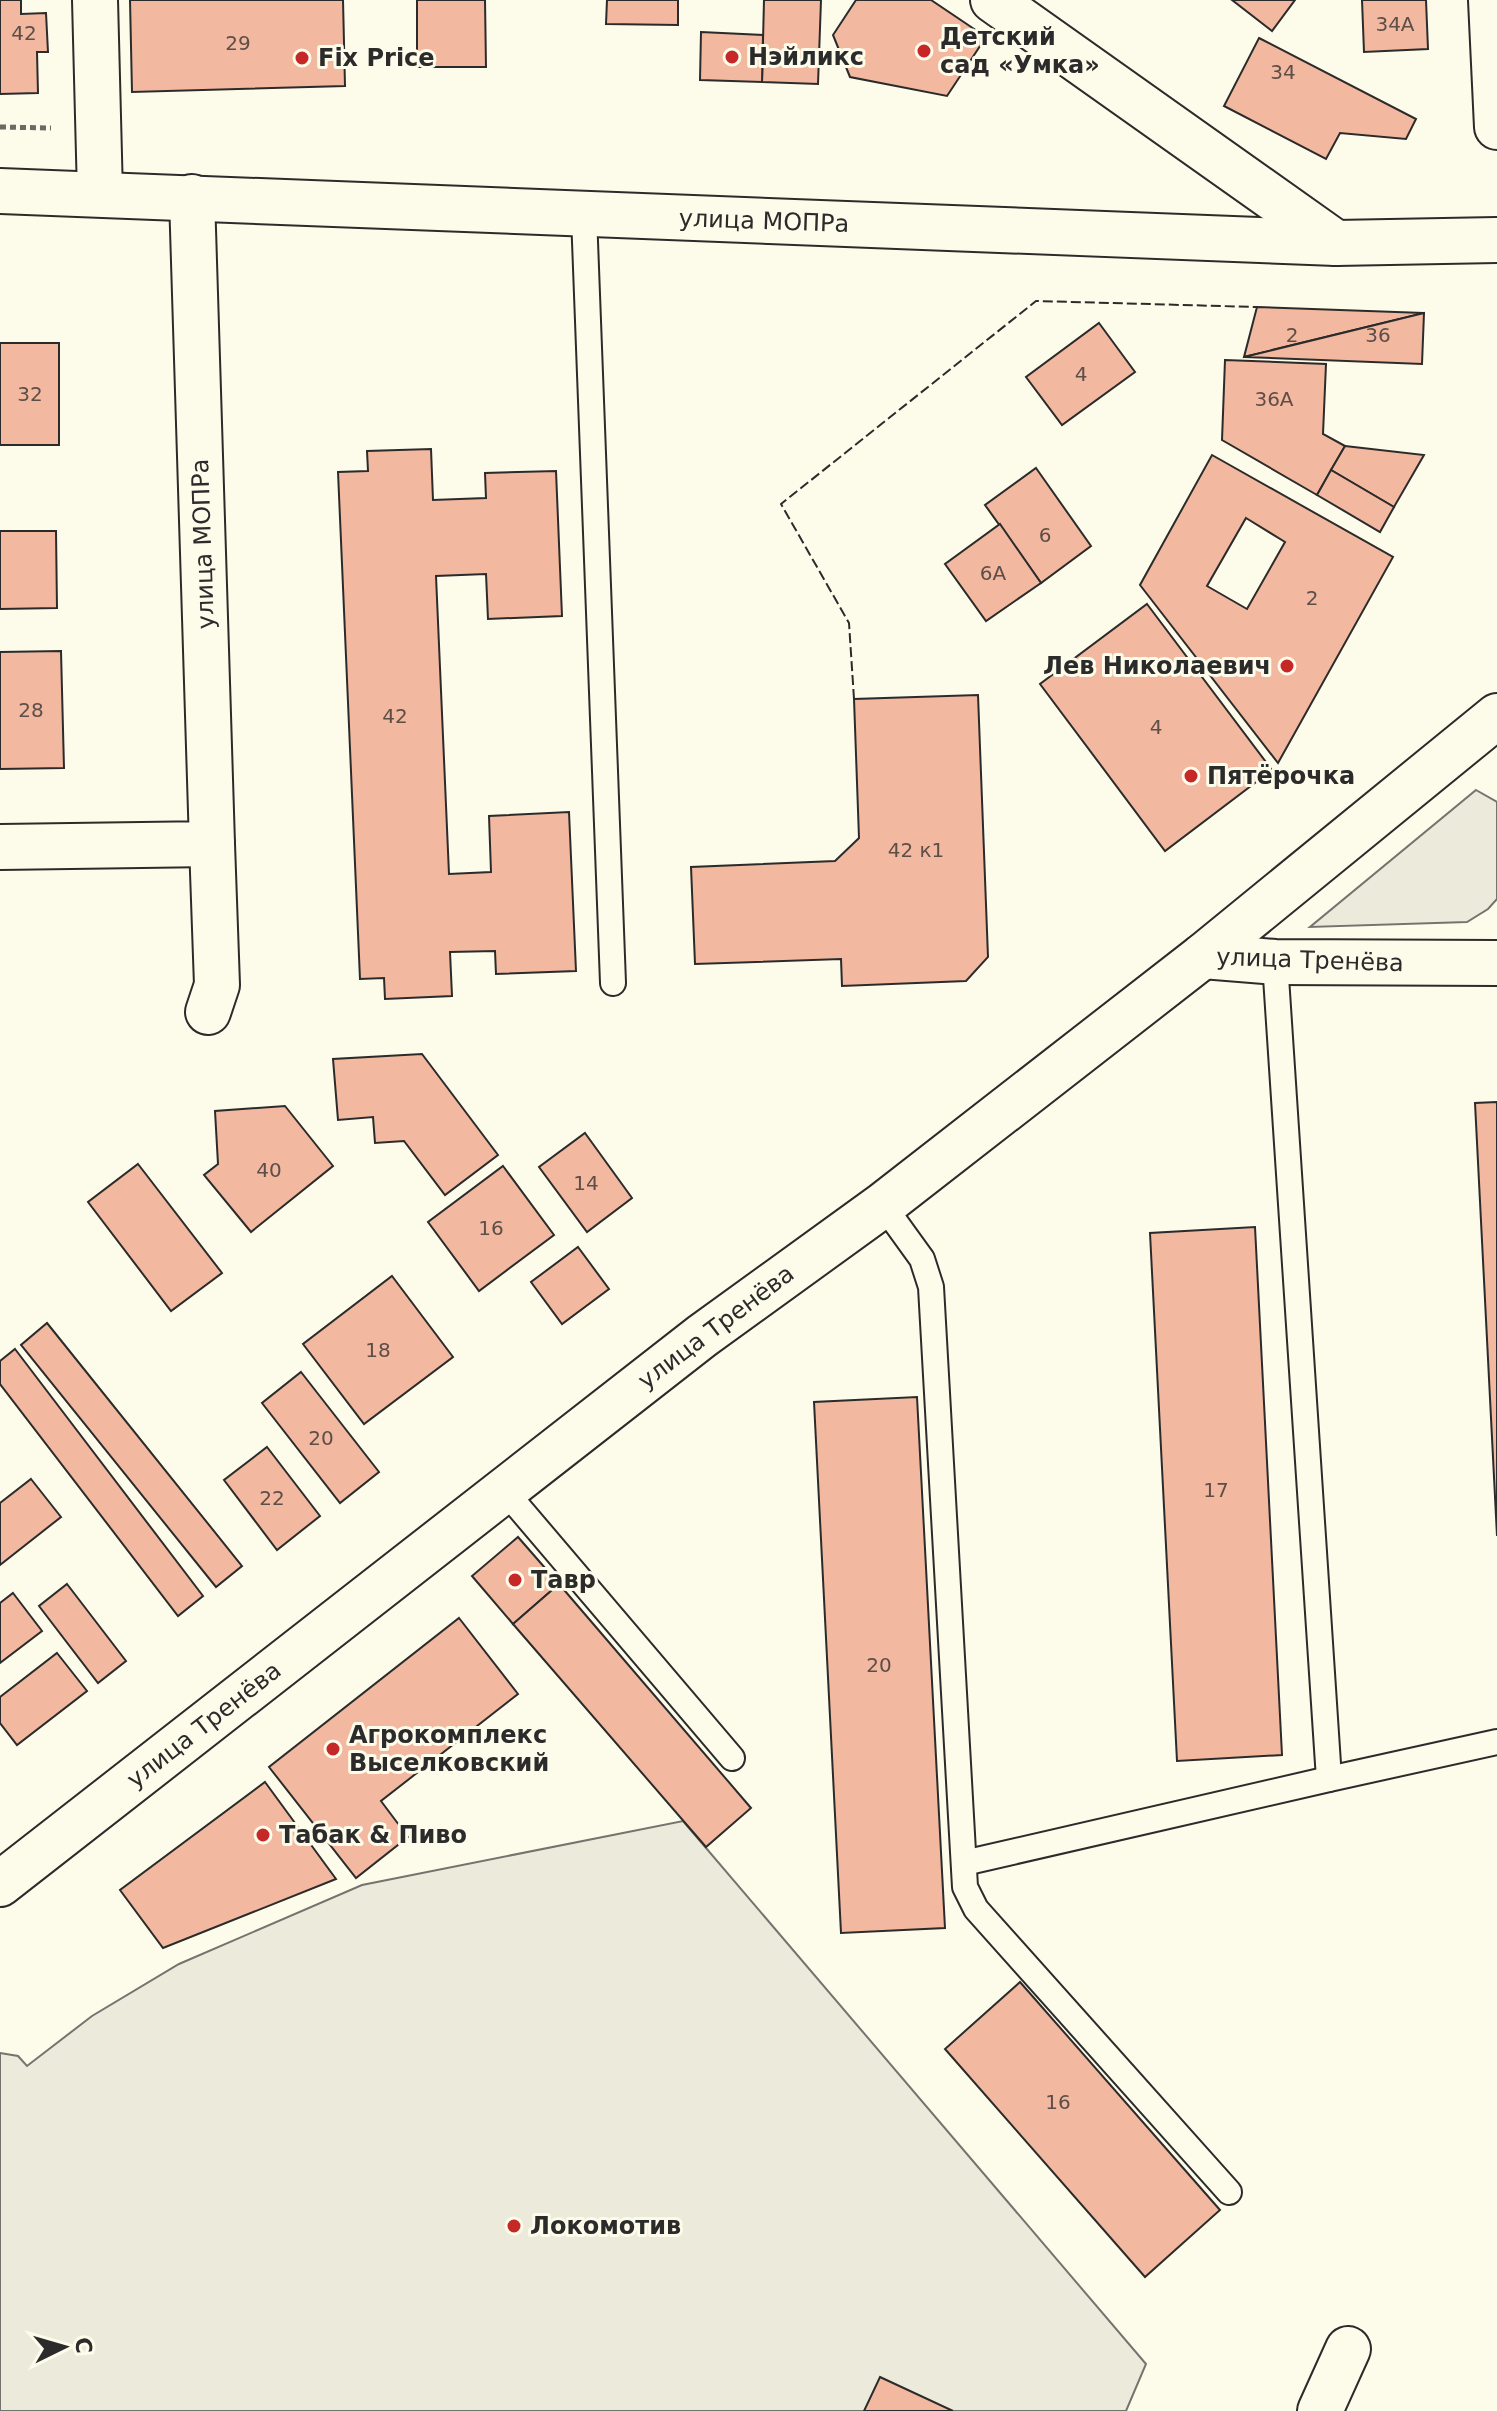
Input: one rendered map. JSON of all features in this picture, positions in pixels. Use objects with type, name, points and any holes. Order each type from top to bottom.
[{"type":"street","points":[[95,0],[100,194]]},
{"type":"street","points":[[993,0],[1336,243]]},
{"type":"street","points":[[1491,0],[1497,127]]},
{"type":"street","name":"улица МОПРа","points":[[0,191],[1336,243],[1497,240]]},
{"type":"street","name":"улица МОПРа","points":[[192,197],[217,985],[208,1012]]},
{"type":"street","points":[[1203,956],[1497,716]]},
{"type":"street","points":[[0,847],[212,844]]},
{"type":"street","name":"улица Тренёва","points":[[0,1884],[702,1336],[883,1205],[1203,956],[1275,962],[1497,963]]},
{"type":"street","points":[[1320,2411],[1348,2349]]},
{"type":"lane","points":[[584,215],[613,983]]},
{"type":"lane","points":[[1275,962],[1329,1779]]},
{"type":"lane","points":[[883,1205],[922,1259],[931,1287],[965,1887],[976,1909],[1229,2192]]},
{"type":"lane","points":[[504,1490],[732,1758]]},
{"type":"lane","points":[[964,1863],[1497,1742]]},
{"type":"shaded area","points":[[1476,790],[1497,802],[1497,899],[1488,909],[1467,922],[1310,927]]},
{"type":"shaded area","name":"Локомотив","points":[[683,1821],[1146,2364],[1126,2411],[0,2411],[0,2053],[18,2056],[27,2066],[92,2016],[179,1964],[362,1885]]},
{"type":"building","points":[[0,0],[21,0],[21,14],[46,13],[48,52],[37,52],[38,93],[0,94]]},
{"type":"building","points":[[130,0],[343,0],[345,86],[132,92]]},
{"type":"building","points":[[417,0],[485,0],[486,67],[417,67]]},
{"type":"building","points":[[607,0],[678,0],[678,25],[606,24]]},
{"type":"building","points":[[764,0],[821,0],[818,84],[762,82]]},
{"type":"building","points":[[856,0],[931,0],[986,37],[947,96],[850,77],[833,35]]},
{"type":"building","points":[[1232,0],[1295,0],[1272,31]]},
{"type":"building","points":[[1362,0],[1426,0],[1428,49],[1364,52]]},
{"type":"building","name":"Нэйликс","points":[[701,32],[763,35],[762,82],[700,80]]},
{"type":"building","points":[[1259,38],[1416,119],[1406,139],[1340,133],[1326,159],[1224,106]]},
{"type":"building","points":[[1257,307],[1424,313],[1244,357]]},
{"type":"building","points":[[1424,313],[1422,364],[1244,357]]},
{"type":"building","points":[[1099,323],[1135,372],[1062,425],[1026,377]]},
{"type":"building","points":[[0,343],[59,343],[59,445],[0,445]]},
{"type":"building","points":[[1225,360],[1326,364],[1323,434],[1345,446],[1317,495],[1222,440]]},
{"type":"building","points":[[1345,446],[1424,455],[1394,507],[1331,470]]},
{"type":"building","points":[[431,449],[433,500],[486,498],[485,473],[556,471],[562,616],[488,619],[486,574],[436,576],[449,874],[491,872],[489,816],[569,812],[576,971],[496,974],[495,951],[450,952],[452,996],[385,999],[384,978],[360,979],[338,472],[368,471],[367,451]]},
{"type":"building","points":[[1212,455],[1393,557],[1278,763],[1140,585]],"holes":[[[1246,518],[1285,542],[1247,609],[1207,586]]]},
{"type":"building","points":[[1036,468],[1091,546],[1041,583],[985,505]]},
{"type":"building","points":[[1331,470],[1394,507],[1380,532],[1317,495]]},
{"type":"building","points":[[1000,524],[1041,583],[986,621],[945,564]]},
{"type":"building","points":[[0,531],[56,531],[57,608],[0,609]]},
{"type":"building","points":[[1147,604],[1272,770],[1165,851],[1040,684]]},
{"type":"building","points":[[61,651],[64,768],[0,769],[0,652]]},
{"type":"building","points":[[978,695],[988,957],[966,981],[842,986],[841,959],[695,964],[691,867],[835,861],[859,838],[854,699]]},
{"type":"building","points":[[422,1054],[498,1155],[445,1195],[404,1141],[375,1143],[373,1117],[338,1120],[333,1059]]},
{"type":"building","points":[[1497,1102],[1497,1536],[1475,1103]]},
{"type":"building","points":[[285,1106],[333,1166],[251,1232],[204,1175],[218,1164],[215,1111]]},
{"type":"building","points":[[585,1133],[632,1198],[587,1232],[539,1167]]},
{"type":"building","points":[[138,1164],[222,1273],[171,1311],[88,1202]]},
{"type":"building","points":[[503,1166],[554,1235],[479,1291],[428,1222]]},
{"type":"building","points":[[1255,1227],[1282,1755],[1177,1761],[1150,1233]]},
{"type":"building","points":[[578,1247],[609,1289],[562,1324],[531,1282]]},
{"type":"building","points":[[392,1276],[453,1357],[364,1424],[303,1344]]},
{"type":"building","points":[[47,1323],[242,1566],[216,1587],[21,1345]]},
{"type":"building","points":[[15,1349],[203,1596],[178,1616],[0,1384],[0,1361]]},
{"type":"building","points":[[301,1372],[379,1472],[340,1503],[262,1403]]},
{"type":"building","points":[[917,1397],[945,1928],[841,1933],[814,1402]]},
{"type":"building","points":[[267,1447],[320,1516],[277,1550],[224,1480]]},
{"type":"building","points":[[31,1479],[61,1517],[0,1565],[0,1503]]},
{"type":"building","name":"Тавр","points":[[518,1537],[559,1584],[513,1624],[472,1576]]},
{"type":"building","points":[[67,1584],[126,1661],[98,1683],[39,1606]]},
{"type":"building","points":[[559,1584],[751,1808],[706,1847],[513,1624]]},
{"type":"building","points":[[13,1593],[42,1631],[0,1663],[0,1603]]},
{"type":"building","points":[[459,1618],[518,1694],[381,1801],[408,1837],[356,1878],[269,1767]]},
{"type":"building","points":[[57,1653],[87,1691],[17,1745],[0,1723],[0,1697]]},
{"type":"building","points":[[265,1782],[336,1879],[163,1948],[120,1890]]},
{"type":"building","points":[[1020,1982],[1220,2210],[1145,2277],[945,2049]]},
{"type":"building","points":[[880,2377],[953,2411],[864,2411]]},
{"type":"fence","points":[[854,699],[849,623],[781,504],[1036,301],[1257,307]]},
{"type":"place","name":"Детский сад «Умка»","points":[[924,51]]},
{"type":"place","name":"Нэйликс","points":[[732,57]]},
{"type":"place","name":"Fix Price","points":[[302,58]]},
{"type":"place","name":"Лев Николаевич","points":[[1287,666]]},
{"type":"place","name":"Пятёрочка","points":[[1191,776]]},
{"type":"place","name":"Тавр","points":[[515,1580]]},
{"type":"place","name":"Агрокомплекс Выселковский","points":[[333,1749]]},
{"type":"place","name":"Табак & Пиво","points":[[263,1835]]},
{"type":"place","name":"Локомотив","points":[[514,2226]]}]
